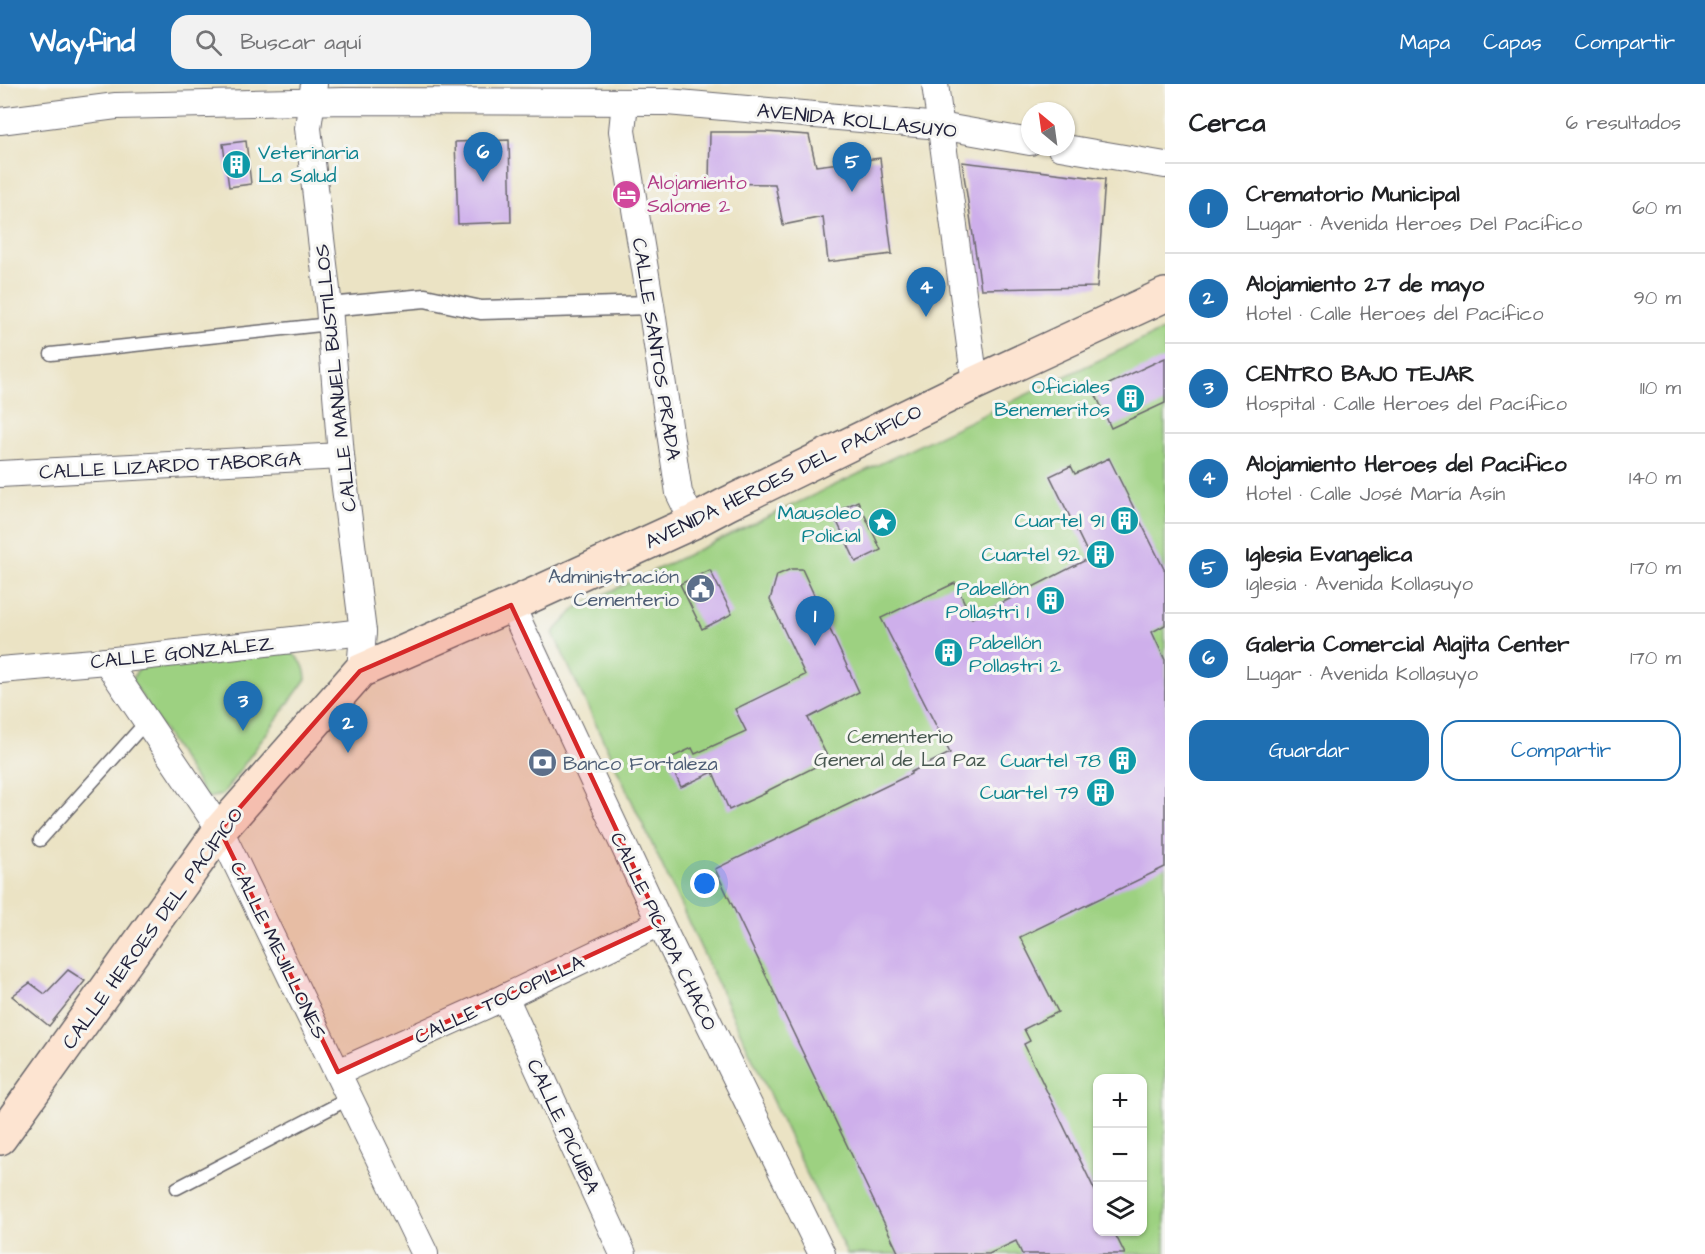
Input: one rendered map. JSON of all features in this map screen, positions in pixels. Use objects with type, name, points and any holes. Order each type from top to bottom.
[{"type":"main road","name":"AVENIDA HEROES DEL PACÍFICO","points":[[360,671],[693,522],[975,383],[1165,295]]},
{"type":"main road","name":"CALLE HEROES DEL PACÍFICO","points":[[0,1138],[220,830],[360,671]]},
{"type":"street","points":[[935,84],[975,383]]},
{"type":"street","name":"AVENIDA KOLLASUYO","points":[[0,121],[116,106],[313,93],[625,102],[667,93],[940,126],[1021,140]]},
{"type":"street","name":"CALLE MANUEL BUSTILLOS","points":[[313,93],[308,128],[329,316],[341,456],[363,632],[360,671]]},
{"type":"street","name":"CALLE SANTOS PRADA","points":[[625,102],[622,131],[679,493],[693,522]]},
{"type":"street","points":[[1075,150],[1165,165]]},
{"type":"street","points":[[329,316],[424,298],[481,310],[651,305]]},
{"type":"street","name":"CALLE LIZARDO TABORGA","points":[[0,474],[341,456]]},
{"type":"street","name":"CALLE PICADA CHACO","points":[[511,605],[660,923],[822,1254]]},
{"type":"street","name":"CALLE GONZALEZ","points":[[0,670],[106,661],[363,632]]},
{"type":"street","name":"CALLE MEJILLONES","points":[[106,661],[220,830],[424,1254]]},
{"type":"street","name":"CALLE TOCOPILLA","points":[[338,1072],[505,997],[660,923]]},
{"type":"street","name":"CALLE PICUIBA","points":[[505,997],[623,1254]]},
{"type":"lane","points":[[51,354],[329,316]]},
{"type":"lane","points":[[40,840],[146,722]]},
{"type":"lane","points":[[177,1188],[350,1098]]},
{"type":"highlighted area","points":[[511,605],[660,923],[338,1072],[220,830],[360,671]]},
{"type":"green space","name":"Cementerio General de La Paz","points":[[1165,329],[1165,1254],[847,1254],[804,1168],[553,633],[577,607]]},
{"type":"green space","points":[[290,651],[302,663],[306,679],[222,795],[207,798],[132,681],[136,672],[143,665]]},
{"type":"building","points":[[710,132],[809,135],[816,166],[880,158],[892,254],[828,262],[823,217],[783,225],[775,184],[709,183]]},
{"type":"building","points":[[509,140],[511,222],[458,224],[455,142]]},
{"type":"building","name":"Veterinaria La Salud","points":[[246,141],[251,184],[229,187],[223,144]]},
{"type":"building","points":[[962,162],[1105,179],[1097,287],[981,289]]},
{"type":"building","name":"Oficiales Benemeritos","points":[[1165,358],[1165,403],[1111,428],[1094,391]]},
{"type":"building","points":[[1109,458],[1165,571],[1165,625],[1152,632],[1165,660],[1165,867],[1020,937],[1058,1012],[1024,1029],[1030,1041],[1024,1044],[1093,1187],[1093,1236],[1116,1236],[1125,1254],[1022,1254],[1016,1241],[989,1254],[899,1254],[715,869],[950,753],[881,618],[955,583],[972,618],[1090,558],[1050,476],[1071,466],[1075,474]]},
{"type":"building","points":[[858,501],[881,550],[856,562],[833,513]]},
{"type":"building","points":[[791,569],[802,569],[859,692],[808,718],[829,760],[729,810],[713,772],[681,787],[668,759],[692,748],[695,754],[746,731],[735,709],[805,675],[770,600],[777,575]]},
{"type":"building","points":[[710,570],[732,614],[702,629],[680,584]]},
{"type":"building","points":[[68,970],[85,981],[49,1026],[12,996],[30,983],[45,994]]},
{"type":"place","name":"Veterinaria La Salud","points":[[237,164]]},
{"type":"place","name":"Galeria Comercial Alajita Center","points":[[483,182]]},
{"type":"place","name":"Iglesia Evangelica","points":[[852,192]]},
{"type":"place","name":"Alojamiento Salome 2","points":[[626,194]]},
{"type":"place","name":"Alojamiento Heroes del Pacifico","points":[[926,317]]},
{"type":"place","name":"Oficiales Benemeritos","points":[[1131,398]]},
{"type":"place","name":"Cuartel 91","points":[[1125,520]]},
{"type":"place","name":"Mausoleo Policial","points":[[882,523]]},
{"type":"place","name":"Cuartel 92","points":[[1101,554]]},
{"type":"place","name":"Administración Cementerio","points":[[700,588]]},
{"type":"place","name":"Pabellón Pollastri 1","points":[[1050,600]]},
{"type":"place","name":"Crematorio Municipal","points":[[815,646]]},
{"type":"place","name":"Pabellón Pollastri 2","points":[[948,653]]},
{"type":"place","name":"CENTRO BAJO TEJAR","points":[[243,731]]},
{"type":"place","name":"Alojamiento 27 de mayo","points":[[348,753]]},
{"type":"place","name":"Cuartel 78","points":[[1122,760]]},
{"type":"place","name":"Banco Fortaleza","points":[[542,763]]},
{"type":"place","name":"Cuartel 79","points":[[1100,792]]}]
